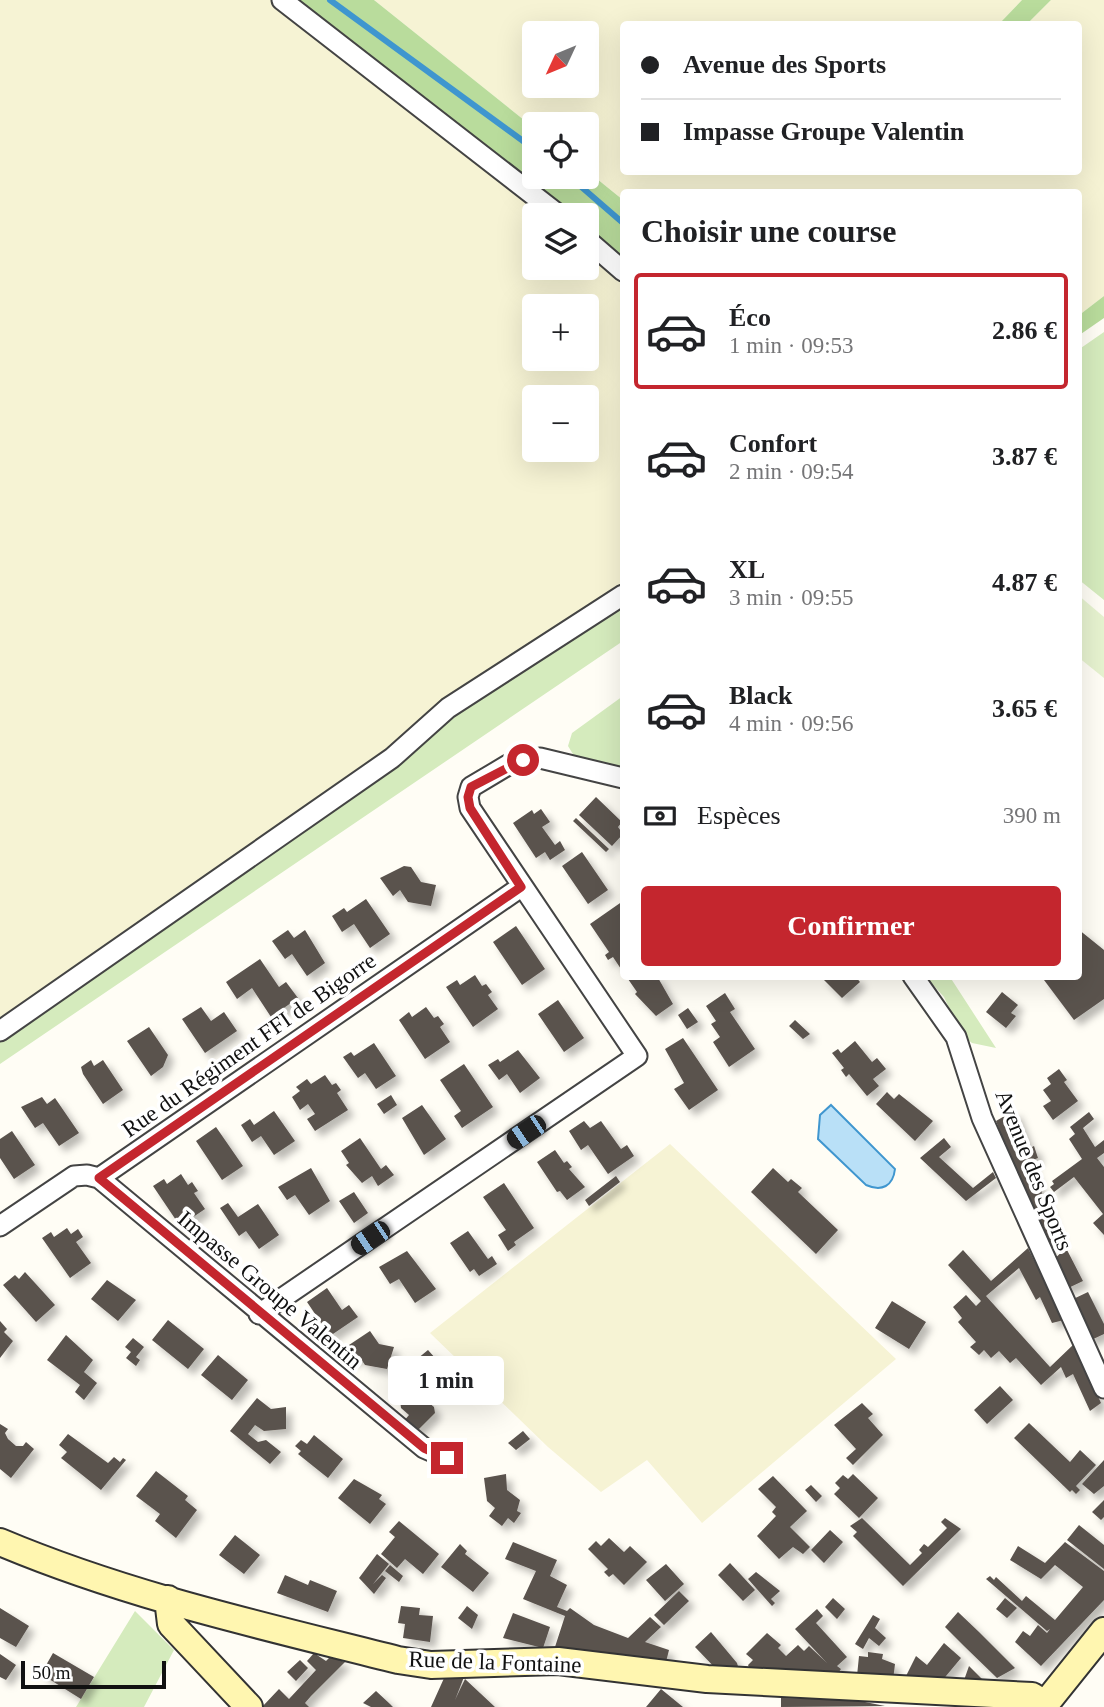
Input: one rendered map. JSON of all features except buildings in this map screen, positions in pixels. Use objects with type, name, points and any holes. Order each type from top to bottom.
[{"type":"street","points":[[282,0],[544,203]]},
{"type":"street","points":[[599,250],[620,268]]},
{"type":"street","points":[[0,1031],[392,758],[448,708],[620,597]]},
{"type":"street","points":[[259,1314],[637,1056],[521,887],[470,808],[468,797],[471,787],[523,760],[540,758],[620,777]]},
{"type":"street","name":"Rue du Régiment FFI de Bigorre","points":[[0,1226],[74,1176],[99,1178],[521,887]]},
{"type":"street","name":"Avenue des Sports","points":[[916,980],[956,1037],[982,1118],[1104,1388]]},
{"type":"street","name":"Impasse Groupe Valentin","points":[[99,1178],[259,1314],[424,1448],[447,1458]]},
{"type":"street","name":"Rue de la Fontaine","points":[[0,1542],[74,1571],[168,1599],[386,1657],[431,1665],[558,1661],[707,1679],[1032,1696],[1044,1705]]},
{"type":"street","points":[[168,1599],[171,1624],[249,1707]]},
{"type":"street","points":[[1044,1705],[1104,1631]]},
{"type":"shaded area","points":[[0,0],[296,0],[522,178],[522,189],[536,189],[554,203],[522,203],[522,280],[599,280],[599,239],[620,256],[620,587],[444,702],[371,767],[0,1024]]},
{"type":"shaded area","points":[[374,0],[1022,0],[1002,21],[620,21],[620,175],[1082,175],[1082,21],[1030,21],[1051,0],[1104,0],[1104,296],[1082,313],[1082,189],[620,189],[620,198],[599,181],[599,112],[522,112],[522,118]]},
{"type":"shaded area","points":[[670,1144],[896,1359],[702,1523],[647,1460],[601,1492],[548,1447],[430,1333]]},
{"type":"green space","points":[[296,0],[374,0],[522,118],[522,178]]},
{"type":"green space","points":[[1022,0],[1051,0],[1030,21],[1002,21]]},
{"type":"green space","points":[[599,181],[620,198],[620,256],[599,239],[599,203],[554,203],[536,189],[599,189]]},
{"type":"green space","points":[[1104,296],[1104,318],[1082,333],[1082,313]]},
{"type":"green space","points":[[1104,332],[1104,600],[1082,582],[1082,347]]},
{"type":"green space","points":[[620,587],[620,643],[0,1064],[0,1024],[371,767],[444,702]]},
{"type":"green space","points":[[1082,598],[1104,617],[1104,678],[1082,660]]},
{"type":"green space","points":[[620,698],[620,768],[576,759],[568,746],[572,733]]},
{"type":"green space","points":[[929,980],[952,980],[996,1048],[972,1043],[961,1034],[944,997]]},
{"type":"green space","points":[[135,1611],[174,1650],[144,1707],[76,1707]]},
{"type":"water","points":[[831,1105],[895,1169],[892,1180],[886,1186],[877,1188],[866,1185],[818,1139],[820,1115]]},
{"type":"waterway","points":[[330,0],[522,140]]},
{"type":"waterway","points":[[584,189],[620,220]]},
{"type":"route","points":[[447,1458],[424,1448],[259,1314],[99,1178],[521,887],[470,808],[468,797],[471,787],[508,765],[523,760]]}]
